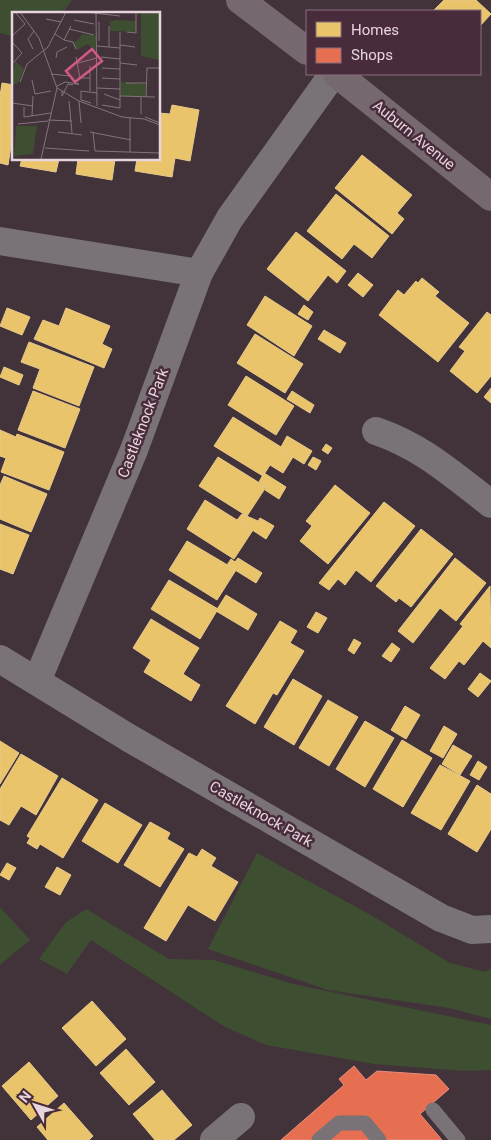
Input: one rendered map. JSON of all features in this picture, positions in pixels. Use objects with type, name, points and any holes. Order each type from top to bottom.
[{"type":"street","points":[[240,0],[306,50]]},
{"type":"street","name":"Castleknock Park","points":[[37,681],[134,450],[199,274],[230,218],[331,75]]},
{"type":"street","name":"Auburn Avenue","points":[[338,75],[491,197]]},
{"type":"street","points":[[0,241],[199,274]]},
{"type":"street","points":[[376,432],[403,441],[427,455],[491,504]]},
{"type":"street","name":"Castleknock Park","points":[[0,659],[138,742],[441,918],[472,930],[491,929]]},
{"type":"street","points":[[214,1140],[241,1117]]},
{"type":"lane","points":[[432,1110],[458,1140]]},
{"type":"lane","points":[[319,1140],[339,1123],[365,1123],[379,1140]]},
{"type":"green space","points":[[0,0],[72,0],[63,12],[12,12],[12,36],[0,33]]},
{"type":"green space","points":[[257,853],[369,914],[450,963],[486,972],[491,968],[491,1019],[449,1008],[328,990],[208,949]]},
{"type":"green space","points":[[0,907],[30,940],[0,965]]},
{"type":"green space","points":[[86,909],[169,959],[214,960],[293,984],[491,1025],[491,1070],[464,1071],[374,1064],[266,1045],[225,1027],[91,940],[67,974],[39,959],[65,923]]},
{"type":"building: Homes","points":[[444,0],[476,0],[491,14],[481,25],[481,10],[434,10]]},
{"type":"building: Homes","points":[[2,83],[12,85],[12,146],[8,165],[0,163],[0,96]]},
{"type":"building: Homes","points":[[172,105],[199,110],[190,161],[175,158],[172,177],[135,171],[137,160],[160,160],[160,113],[170,114]]},
{"type":"building: Homes","points":[[362,155],[412,195],[397,213],[404,219],[392,234],[335,188]]},
{"type":"building: Homes","points":[[22,160],[59,160],[56,172],[20,166]]},
{"type":"building: Homes","points":[[78,160],[115,160],[112,180],[76,174]]},
{"type":"building: Homes","points":[[336,194],[389,236],[372,258],[354,244],[342,259],[307,231]]},
{"type":"building: Homes","points":[[296,232],[346,271],[337,283],[328,275],[308,301],[267,269]]},
{"type":"building: Homes","points":[[358,273],[373,285],[363,297],[348,285]]},
{"type":"building: Homes","points":[[422,278],[439,292],[435,296],[469,323],[438,362],[379,315],[398,290],[404,295],[416,281],[418,283]]},
{"type":"building: Homes","points":[[265,296],[312,326],[294,356],[247,325]]},
{"type":"building: Homes","points":[[304,305],[313,312],[308,320],[298,314]]},
{"type":"building: Homes","points":[[7,308],[30,317],[22,335],[0,326]]},
{"type":"building: Homes","points":[[66,308],[110,326],[102,344],[112,349],[104,368],[34,339],[43,320],[59,326]]},
{"type":"building: Homes","points":[[487,312],[491,315],[491,376],[477,393],[450,371],[465,351],[459,347]]},
{"type":"building: Homes","points":[[324,330],[346,343],[340,353],[318,339]]},
{"type":"building: Homes","points":[[255,334],[303,364],[285,393],[237,363]]},
{"type":"building: Homes","points":[[29,342],[94,367],[79,406],[33,388],[40,369],[21,362]]},
{"type":"building: Homes","points":[[4,367],[23,375],[19,385],[0,377]]},
{"type":"building: Homes","points":[[246,376],[294,406],[276,435],[228,405]]},
{"type":"building: Homes","points":[[491,388],[491,403],[484,397]]},
{"type":"building: Homes","points":[[33,391],[80,409],[65,448],[18,430]]},
{"type":"building: Homes","points":[[292,391],[314,405],[310,413],[287,399]]},
{"type":"building: Homes","points":[[233,417],[281,447],[280,449],[293,457],[283,473],[270,465],[263,476],[214,446]]},
{"type":"building: Homes","points":[[0,430],[16,437],[17,434],[64,452],[49,490],[1,472],[6,458],[0,456]]},
{"type":"building: Homes","points":[[287,436],[312,451],[304,464],[280,449]]},
{"type":"building: Homes","points":[[326,444],[332,448],[328,454],[322,450]]},
{"type":"building: Homes","points":[[218,457],[266,487],[247,516],[199,486]]},
{"type":"building: Homes","points":[[313,457],[321,461],[316,470],[308,465]]},
{"type":"building: Homes","points":[[264,473],[286,487],[279,499],[265,490],[267,487],[259,482]]},
{"type":"building: Homes","points":[[4,476],[47,494],[31,532],[0,519],[0,485]]},
{"type":"building: Homes","points":[[335,485],[370,513],[328,564],[300,541],[312,526],[306,521]]},
{"type":"building: Homes","points":[[205,500],[253,530],[234,559],[187,529]]},
{"type":"building: Homes","points":[[384,502],[415,526],[371,582],[356,570],[345,585],[338,579],[329,590],[319,583]]},
{"type":"building: Homes","points":[[242,514],[258,521],[260,518],[274,526],[266,539],[237,520]]},
{"type":"building: Homes","points":[[0,524],[29,535],[13,574],[0,569]]},
{"type":"building: Homes","points":[[421,529],[453,554],[411,607],[399,598],[396,602],[376,586]]},
{"type":"building: Homes","points":[[187,541],[236,570],[217,600],[169,570]]},
{"type":"building: Homes","points":[[238,558],[262,573],[256,583],[227,565],[231,559],[235,562]]},
{"type":"building: Homes","points":[[455,558],[486,583],[456,621],[440,608],[413,643],[398,631]]},
{"type":"building: Homes","points":[[169,580],[218,609],[200,639],[151,609]]},
{"type":"building: Homes","points":[[490,586],[491,648],[483,641],[464,665],[459,661],[445,679],[430,668],[463,626],[460,624]]},
{"type":"building: Homes","points":[[226,595],[257,614],[248,630],[216,611]]},
{"type":"building: Homes","points":[[316,612],[327,618],[318,633],[307,627]]},
{"type":"building: Homes","points":[[151,619],[199,648],[183,674],[200,685],[191,701],[144,672],[151,660],[133,648]]},
{"type":"building: Homes","points":[[280,621],[297,631],[290,643],[304,651],[277,695],[273,693],[255,724],[226,706]]},
{"type":"building: Homes","points":[[354,639],[361,643],[354,654],[348,650]]},
{"type":"building: Homes","points":[[392,643],[400,649],[391,662],[382,656]]},
{"type":"building: Homes","points":[[480,673],[491,681],[478,697],[468,689]]},
{"type":"building: Homes","points":[[293,679],[322,696],[294,745],[264,727]]},
{"type":"building: Homes","points":[[328,700],[358,717],[329,766],[299,748]]},
{"type":"building: Homes","points":[[405,706],[420,715],[406,739],[391,730]]},
{"type":"building: Homes","points":[[365,721],[394,738],[365,787],[336,769]]},
{"type":"building: Homes","points":[[444,726],[457,734],[443,758],[430,751]]},
{"type":"building: Homes","points":[[402,740],[432,758],[403,807],[373,789]]},
{"type":"building: Homes","points":[[0,741],[19,753],[0,784]]},
{"type":"building: Homes","points":[[453,745],[472,756],[460,775],[442,764]]},
{"type":"building: Homes","points":[[21,754],[58,776],[36,815],[21,806],[9,825],[0,820],[0,789]]},
{"type":"building: Homes","points":[[478,761],[487,767],[479,780],[470,775]]},
{"type":"building: Homes","points":[[440,765],[470,781],[441,830],[411,813]]},
{"type":"building: Homes","points":[[62,778],[98,800],[63,858],[40,844],[37,849],[27,843],[30,838],[27,836]]},
{"type":"building: Homes","points":[[477,785],[491,794],[491,829],[477,852],[448,834]]},
{"type":"building: Homes","points":[[105,803],[142,825],[118,863],[82,841]]},
{"type":"building: Homes","points":[[150,822],[170,833],[167,839],[184,849],[160,887],[124,865]]},
{"type":"building: Homes","points":[[202,849],[216,858],[211,866],[238,882],[215,921],[188,905],[166,941],[144,928],[189,853],[197,857]]},
{"type":"building: Homes","points":[[7,863],[16,868],[9,880],[0,875]]},
{"type":"building: Homes","points":[[57,867],[71,875],[60,895],[45,887]]},
{"type":"building: Homes","points":[[92,1001],[126,1039],[96,1066],[62,1028]]},
{"type":"building: Homes","points":[[126,1049],[155,1082],[129,1105],[100,1073]]},
{"type":"building: Homes","points":[[29,1062],[58,1096],[31,1120],[2,1086]]},
{"type":"building: Homes","points":[[162,1090],[192,1125],[174,1140],[155,1140],[133,1114]]},
{"type":"building: Homes","points":[[64,1103],[93,1136],[89,1140],[48,1140],[37,1127]]},
{"type":"building: Shops","points":[[354,1066],[366,1080],[377,1071],[436,1075],[449,1089],[420,1114],[442,1140],[281,1140],[344,1085],[339,1079]]}]
